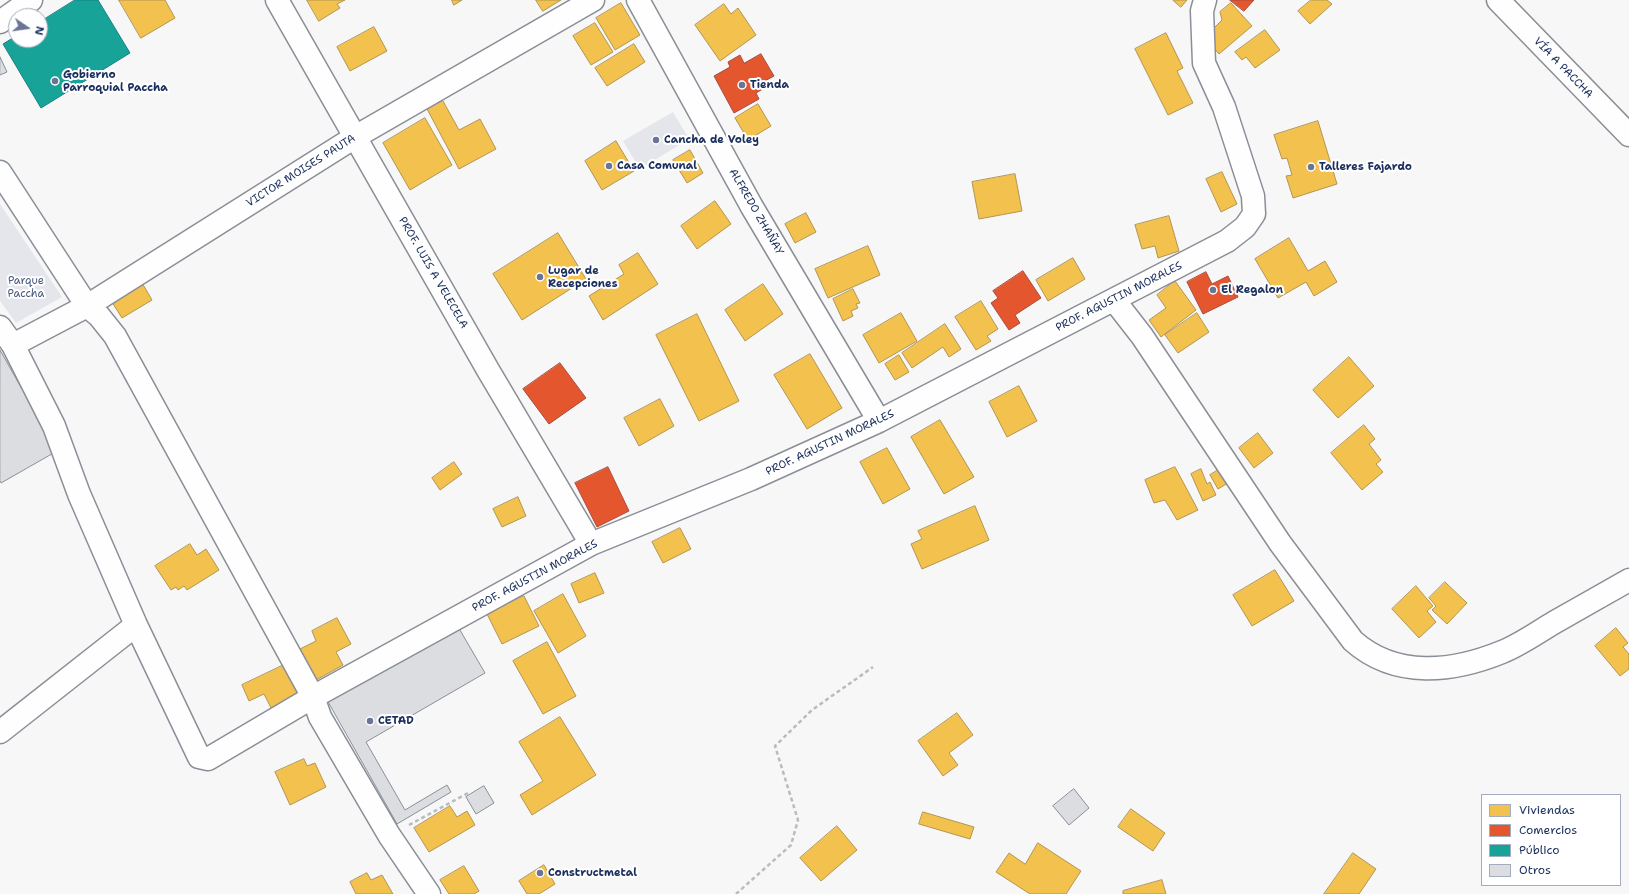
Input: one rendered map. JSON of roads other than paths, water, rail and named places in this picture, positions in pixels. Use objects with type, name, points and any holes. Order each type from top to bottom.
[{"type":"street","points":[[0,22],[31,0]]},
{"type":"street","name":"PROF. LUIS A VELECELA","points":[[277,0],[488,370],[591,544]]},
{"type":"street","name":"VICTOR MOISES PAUTA","points":[[13,345],[87,306],[355,137],[593,0]]},
{"type":"street","name":"ALFREDO ZHAÑAY","points":[[638,0],[752,207],[879,421]]},
{"type":"street","name":"PROF. AGUSTIN MORALES","points":[[136,625],[199,757],[208,759],[313,697],[591,544],[751,480],[879,421],[1227,241],[1245,227],[1254,214],[1253,196],[1224,107],[1204,63],[1202,11],[1205,0]]},
{"type":"street","name":"VÍA A PACCHA","points":[[1498,0],[1629,135]]},
{"type":"street","points":[[0,172],[87,306],[99,316],[115,336],[313,697],[320,717],[389,835],[428,894]]},
{"type":"street","points":[[1114,300],[1142,336],[1280,544],[1353,640],[1362,649],[1378,658],[1404,667],[1430,669],[1474,662],[1504,651],[1629,580]]},
{"type":"street","points":[[0,327],[13,345],[54,426],[78,494],[136,625],[0,732]]},
{"type":"place","name":"Gobierno Parroquial Paccha","points":[[55,81]]},
{"type":"place","name":"Tienda","points":[[742,85]]},
{"type":"place","name":"Cancha de Voley","points":[[656,140]]},
{"type":"place","name":"Casa Comunal","points":[[609,166]]},
{"type":"place","name":"Talleres Fajardo","points":[[1311,167]]},
{"type":"place","name":"Lugar de Recepciones","points":[[540,277]]},
{"type":"place","name":"El Regalon","points":[[1213,290]]},
{"type":"place","name":"CETAD","points":[[370,721]]},
{"type":"place","name":"Constructmetal","points":[[540,873]]},
{"type":"park label","name":"Parque Paccha","points":[[26,287]]}]
